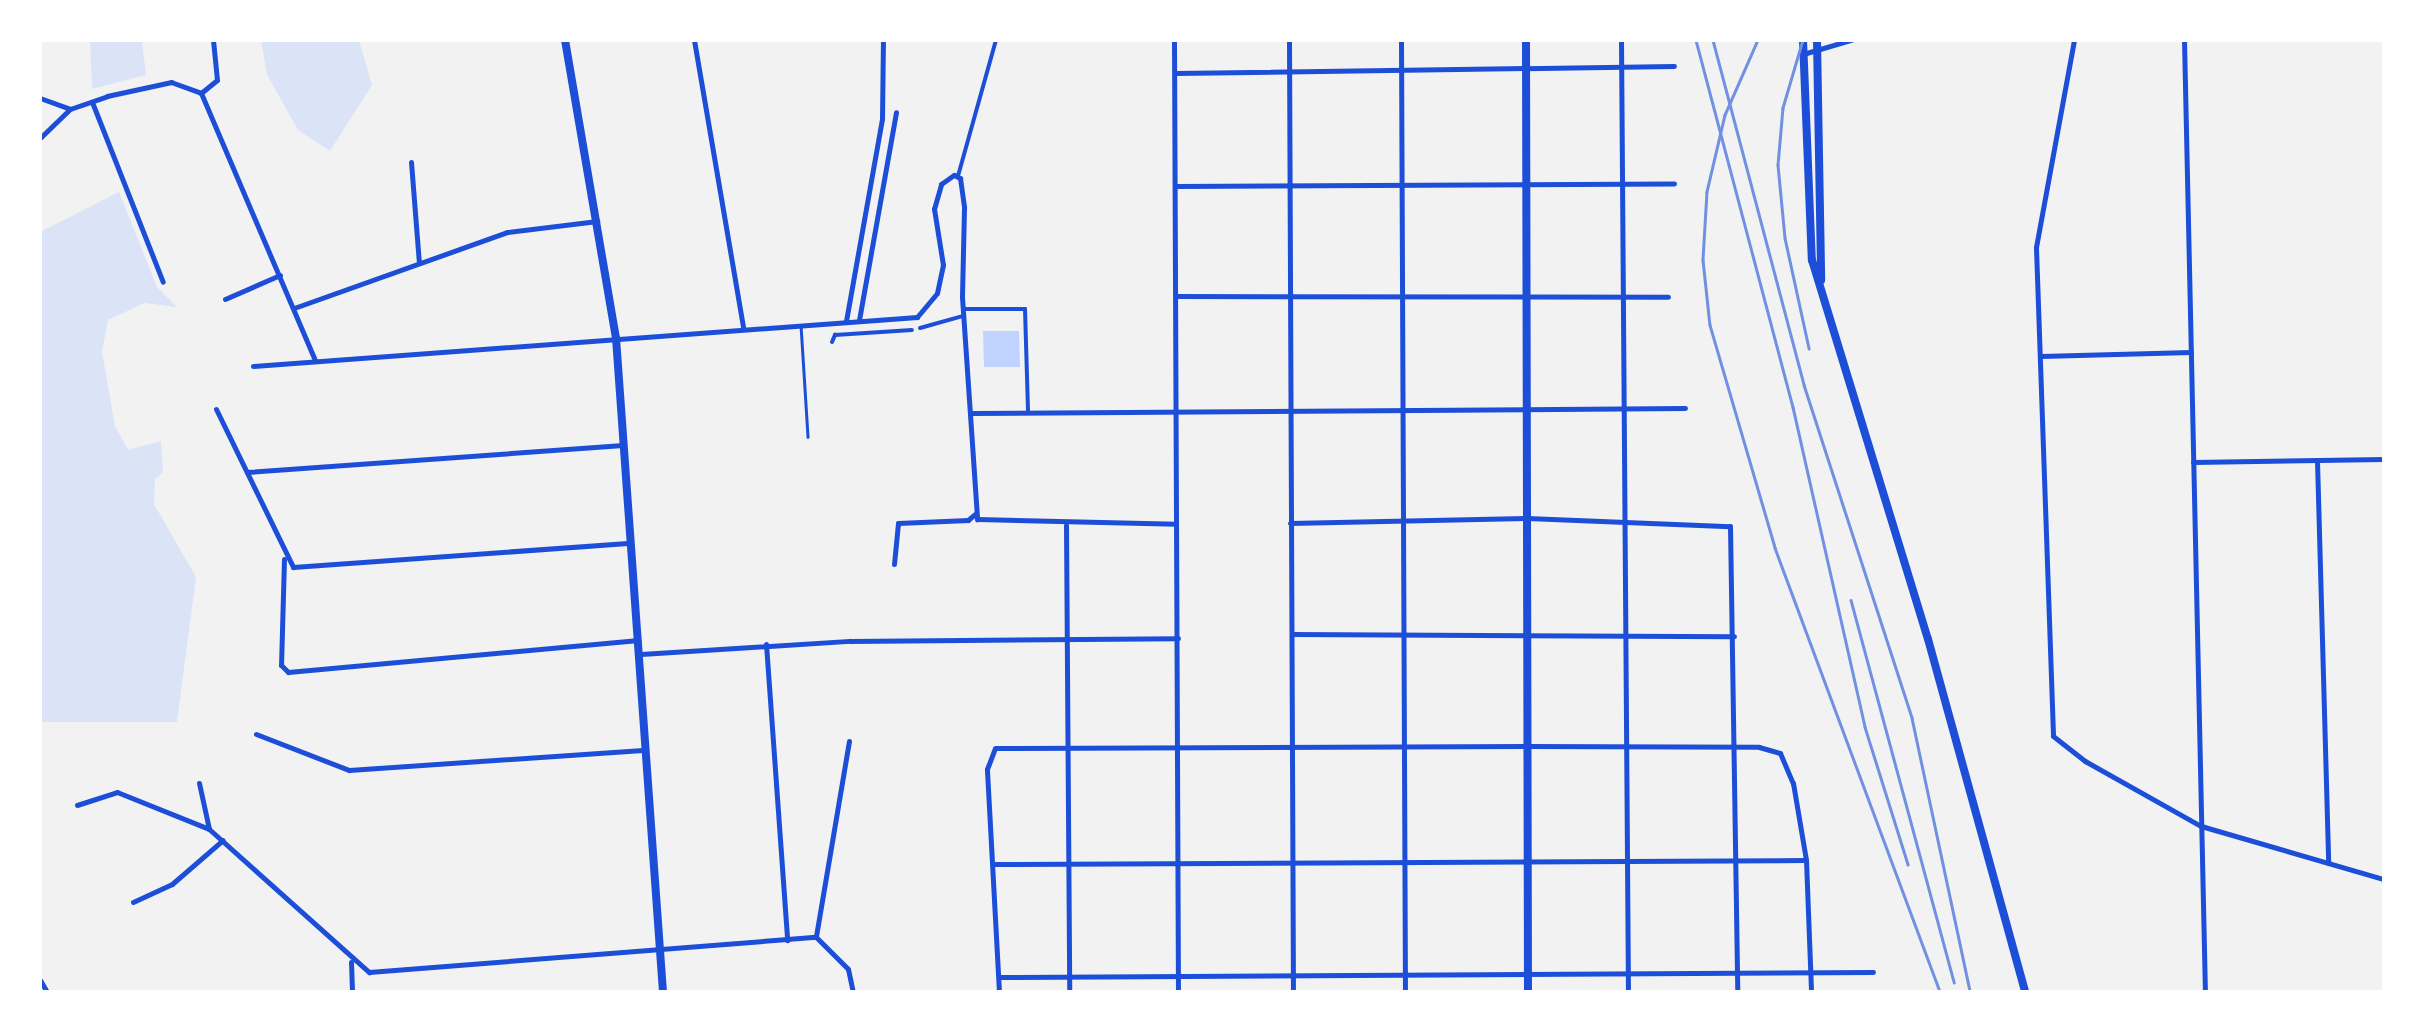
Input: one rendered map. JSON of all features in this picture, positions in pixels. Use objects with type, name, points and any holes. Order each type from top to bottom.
[{"type":"main road","points":[[565,40],[616,338],[664,992]]},
{"type":"main road","points":[[1526,40],[1528,992]]},
{"type":"main road","points":[[1802,40],[1805,210],[1822,290],[2025,992]]},
{"type":"main road","points":[[1817,45],[1822,290]]},
{"type":"street","points":[[201,93],[217,80],[212,40]]},
{"type":"street","points":[[694,40],[743,328]]},
{"type":"street","points":[[846,320],[882,119],[883,40]]},
{"type":"street","points":[[975,514],[963,312],[964,208],[958,176],[996,40]]},
{"type":"street","points":[[1174,40],[1178,992]]},
{"type":"street","points":[[1289,40],[1293,992]]},
{"type":"street","points":[[1401,40],[1405,992]]},
{"type":"street","points":[[1621,40],[1628,992]]},
{"type":"street","points":[[1803,54],[1817,45],[1851,40]]},
{"type":"street","points":[[2074,40],[2037,227],[2053,736],[2085,762],[2202,826],[2384,880]]},
{"type":"street","points":[[2184,40],[2205,992]]},
{"type":"street","points":[[1175,73],[1674,66]]},
{"type":"street","points":[[40,138],[70,109],[92,102],[171,82],[201,93],[315,360]]},
{"type":"street","points":[[40,98],[70,109]]},
{"type":"street","points":[[92,102],[164,282]]},
{"type":"street","points":[[859,320],[896,112]]},
{"type":"street","points":[[411,162],[419,263]]},
{"type":"street","points":[[253,366],[910,318],[925,312],[937,293],[942,265],[936,200],[944,179],[958,176]]},
{"type":"street","points":[[1176,186],[1674,183]]},
{"type":"street","points":[[294,308],[515,230],[597,221]]},
{"type":"street","points":[[225,299],[280,275]]},
{"type":"street","points":[[1176,296],[1668,297]]},
{"type":"street","points":[[920,328],[963,312],[1025,309],[1028,412]]},
{"type":"street","points":[[832,342],[835,334],[912,330]]},
{"type":"street","points":[[2041,356],[2190,352]]},
{"type":"street","points":[[216,408],[284,559],[280,665],[298,672],[639,640]]},
{"type":"street","points":[[972,413],[1685,408]]},
{"type":"street","points":[[247,472],[626,445]]},
{"type":"street","points":[[2193,462],[2384,459]]},
{"type":"street","points":[[2317,461],[2328,863]]},
{"type":"street","points":[[975,514],[988,522],[1176,524]]},
{"type":"street","points":[[894,564],[898,523],[968,520],[975,514]]},
{"type":"street","points":[[1290,523],[1527,518],[1707,521],[1732,529],[1737,992]]},
{"type":"street","points":[[1066,525],[1069,992]]},
{"type":"street","points":[[284,559],[300,567],[633,543]]},
{"type":"street","points":[[1291,634],[1734,636]]},
{"type":"street","points":[[640,654],[766,644],[1178,638]]},
{"type":"street","points":[[766,644],[787,940]]},
{"type":"street","points":[[256,734],[350,770],[646,750]]},
{"type":"street","points":[[816,938],[849,741]]},
{"type":"street","points":[[999,992],[987,769],[995,748],[1734,746],[1775,750],[1788,763],[1806,860],[1811,992]]},
{"type":"street","points":[[200,783],[209,829]]},
{"type":"street","points":[[77,805],[117,792],[209,829],[350,962],[369,972],[661,953],[816,938],[842,962],[853,992]]},
{"type":"street","points":[[133,902],[172,884],[223,840]]},
{"type":"street","points":[[993,864],[1806,860]]},
{"type":"street","points":[[350,962],[352,992]]},
{"type":"street","points":[[998,977],[1873,972]]},
{"type":"street","points":[[40,980],[47,992]]},
{"type":"lane","points":[[800,324],[808,437]]},
{"type":"shaded area","points":[[90,40],[142,40],[146,75],[92,89]]},
{"type":"shaded area","points":[[261,40],[359,40],[372,85],[330,151],[298,130],[267,75]]},
{"type":"shaded area","points":[[119,192],[157,287],[177,307],[144,303],[108,320],[102,352],[115,426],[128,450],[161,441],[163,472],[155,479],[154,504],[196,577],[177,722],[40,722],[40,232]]},
{"type":"water","points":[[983,331],[1019,331],[1020,367],[984,367]]},
{"type":"railway","points":[[1696,40],[1793,407],[1865,727],[1908,864]]},
{"type":"railway","points":[[1713,40],[1804,385],[1912,718],[1970,992]]},
{"type":"railway","points":[[1758,40],[1725,115],[1707,192],[1703,260],[1710,325],[1775,548],[1940,992]]},
{"type":"railway","points":[[1803,40],[1783,108],[1778,165],[1785,238],[1809,348]]},
{"type":"railway","points":[[1851,600],[1954,982]]}]
